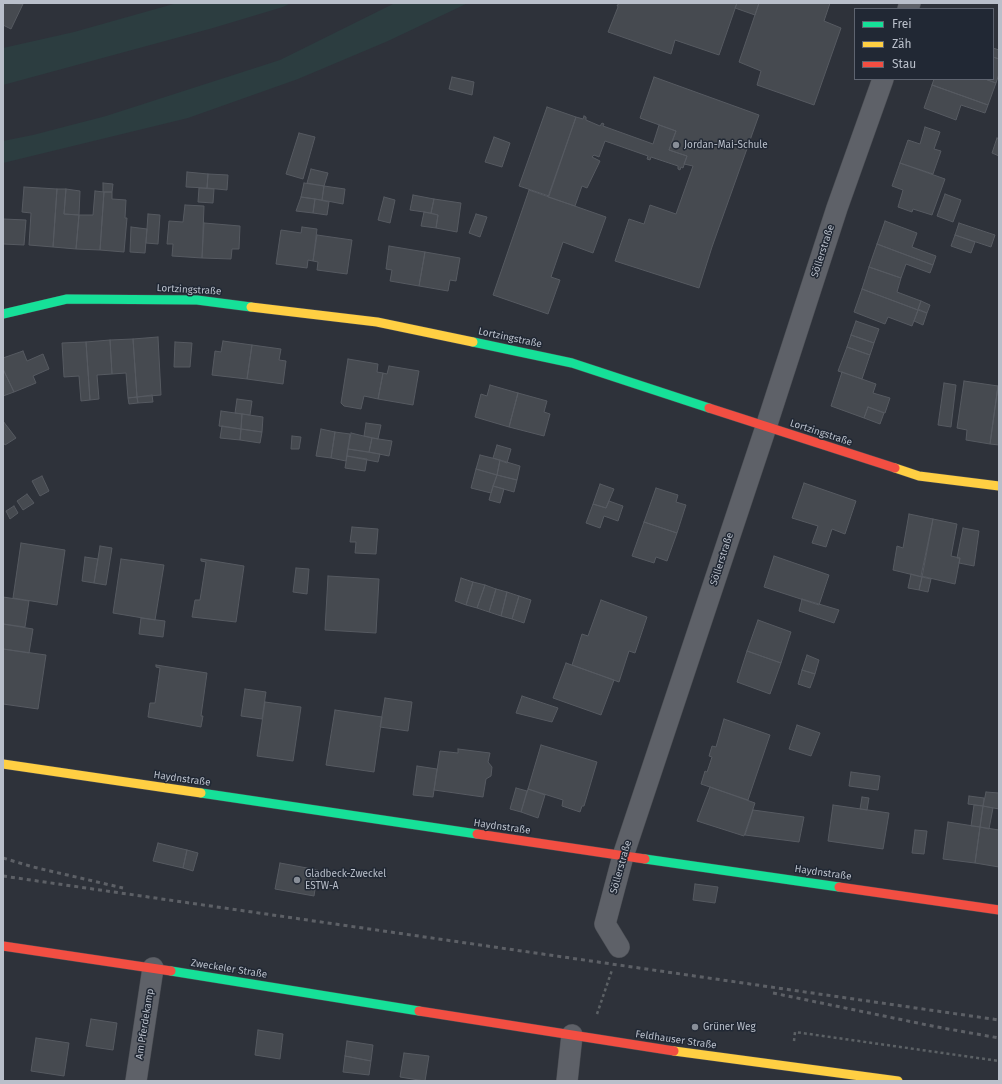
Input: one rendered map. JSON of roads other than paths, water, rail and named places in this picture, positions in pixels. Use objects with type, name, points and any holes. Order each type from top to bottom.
[{"type":"street","name":"Söllerstraße","points":[[619,947],[605,924],[623,856],[766,427],[837,208],[883,80]]},
{"type":"street","name":"Lortzingstraße","points":[[3,314],[67,299],[197,300],[377,322],[572,363],[919,476],[999,486]]},
{"type":"street","name":"Haydnstraße","points":[[3,764],[999,910]]},
{"type":"street","name":"Zweckeler Straße","points":[[3,946],[153,968],[451,1016]]},
{"type":"street","name":"Am Pferdekamp","points":[[136,1081],[153,968]]},
{"type":"street","name":"Feldhauser Straße","points":[[451,1016],[680,1052],[898,1081]]},
{"type":"street","points":[[567,1081],[581,1036]]},
{"type":"railway","points":[[3,858],[33,867],[123,888]]},
{"type":"railway","points":[[3,876],[999,1020]]},
{"type":"railway","points":[[773,993],[937,1027],[999,1038]]},
{"type":"place","name":"Jordan-Mai-Schule","points":[[676,145]]},
{"type":"place","name":"Gladbeck-Zweckel ESTW-A","points":[[297,880]]},
{"type":"place","name":"Grüner Weg","points":[[695,1027]]}]
